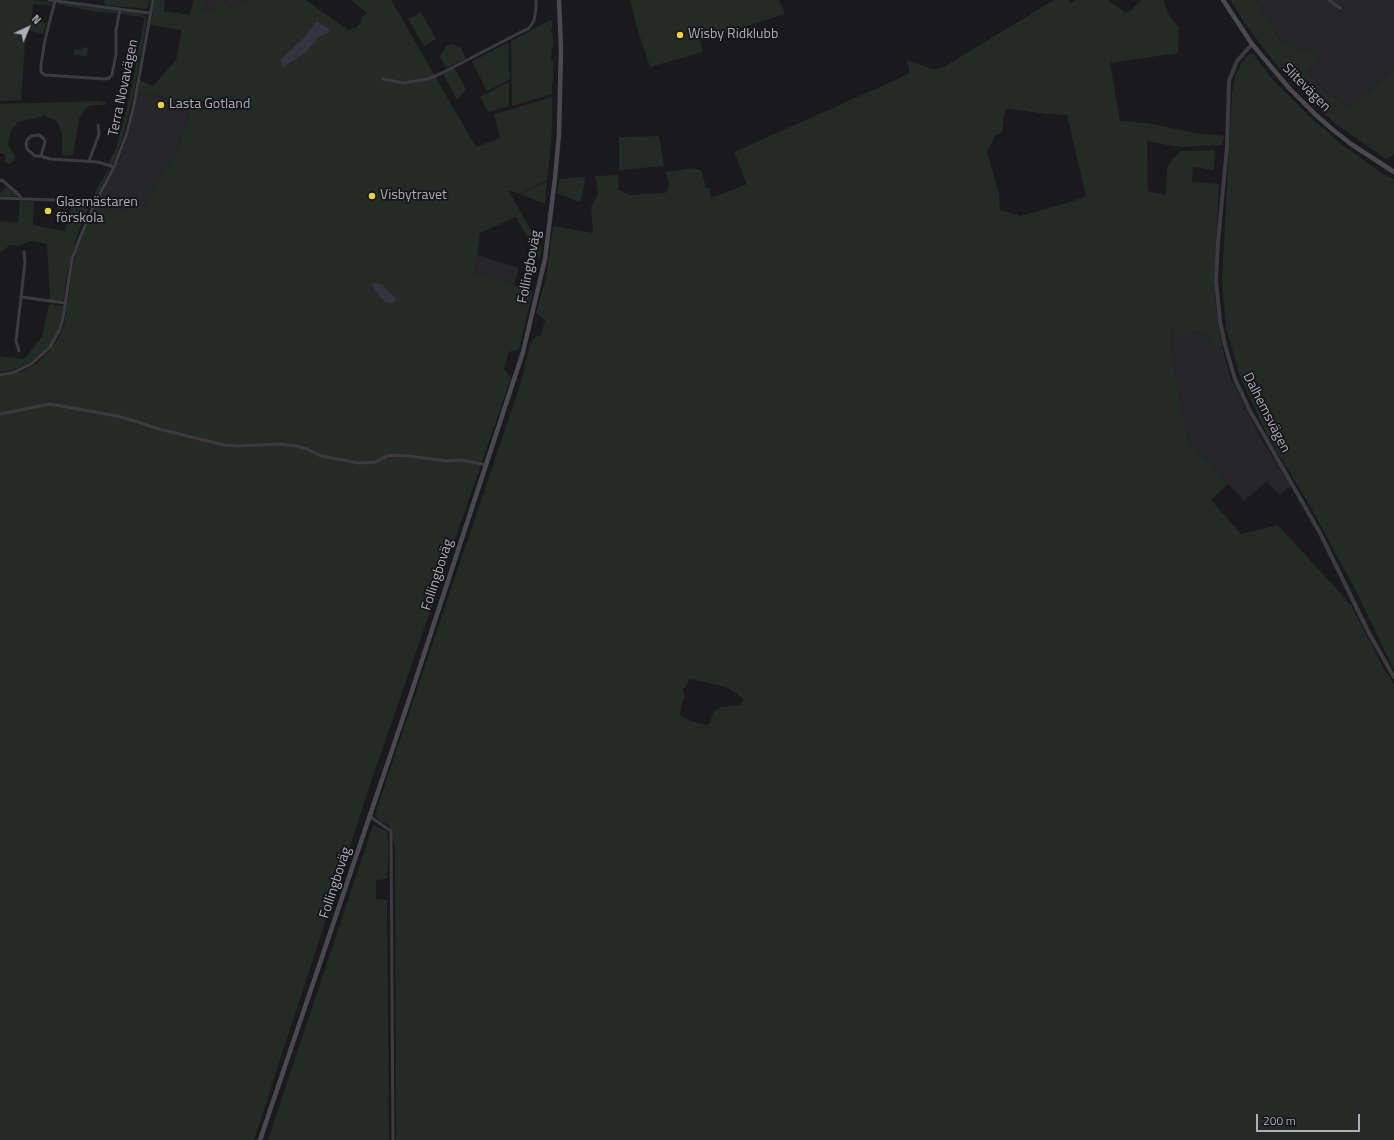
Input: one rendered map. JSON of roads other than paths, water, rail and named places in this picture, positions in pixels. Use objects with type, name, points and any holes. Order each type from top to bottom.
[{"type":"main road","name":"Slitevägen","points":[[1223,0],[1252,44],[1289,88],[1316,115],[1351,144],[1394,172]]},
{"type":"main road","name":"Follingboväg","points":[[260,1140],[518,371],[545,259],[555,178],[559,134],[561,48],[559,1]]},
{"type":"street","points":[[49,0],[150,14]]},
{"type":"street","name":"Terra Novavägen","points":[[0,374],[15,372],[31,364],[45,353],[55,340],[60,329],[66,303],[72,260],[78,240],[114,167],[131,117],[153,0]]},
{"type":"street","points":[[383,79],[403,83],[428,79],[440,74],[529,28],[534,21],[536,0]]},
{"type":"street","points":[[1328,0],[1340,8]]},
{"type":"street","points":[[55,1],[45,40],[41,65],[41,72],[45,75],[109,78],[112,74],[116,54],[116,30],[120,9]]},
{"type":"street","name":"Dalhemsvägen","points":[[1252,44],[1237,61],[1229,81],[1227,147],[1216,281],[1220,322],[1225,345],[1235,379],[1250,411],[1316,527],[1370,635],[1394,677]]},
{"type":"street","points":[[89,161],[99,134],[98,125]]},
{"type":"street","points":[[41,156],[45,142],[44,138],[39,135],[31,136],[26,142],[28,149],[35,156],[50,159],[98,162],[114,167]]},
{"type":"street","points":[[0,181],[2,180],[21,198]]},
{"type":"street","points":[[0,198],[54,200],[84,204],[93,207]]},
{"type":"street","points":[[19,351],[16,341],[22,297],[25,262],[24,252]]},
{"type":"street","points":[[22,297],[66,303]]},
{"type":"street","points":[[0,414],[50,404],[117,416],[159,430],[224,445],[239,446],[280,444],[296,446],[307,449],[321,456],[359,463],[376,462],[387,456],[394,455],[461,460],[486,465]]},
{"type":"street","points":[[369,816],[391,831],[393,1140]]},
{"type":"place","name":"Wisby Ridklubb","points":[[680,35]]},
{"type":"place","name":"Lasta Gotland","points":[[161,105]]},
{"type":"place","name":"Visbytravet","points":[[372,196]]},
{"type":"place","name":"Glasmästaren förskola","points":[[48,211]]}]
